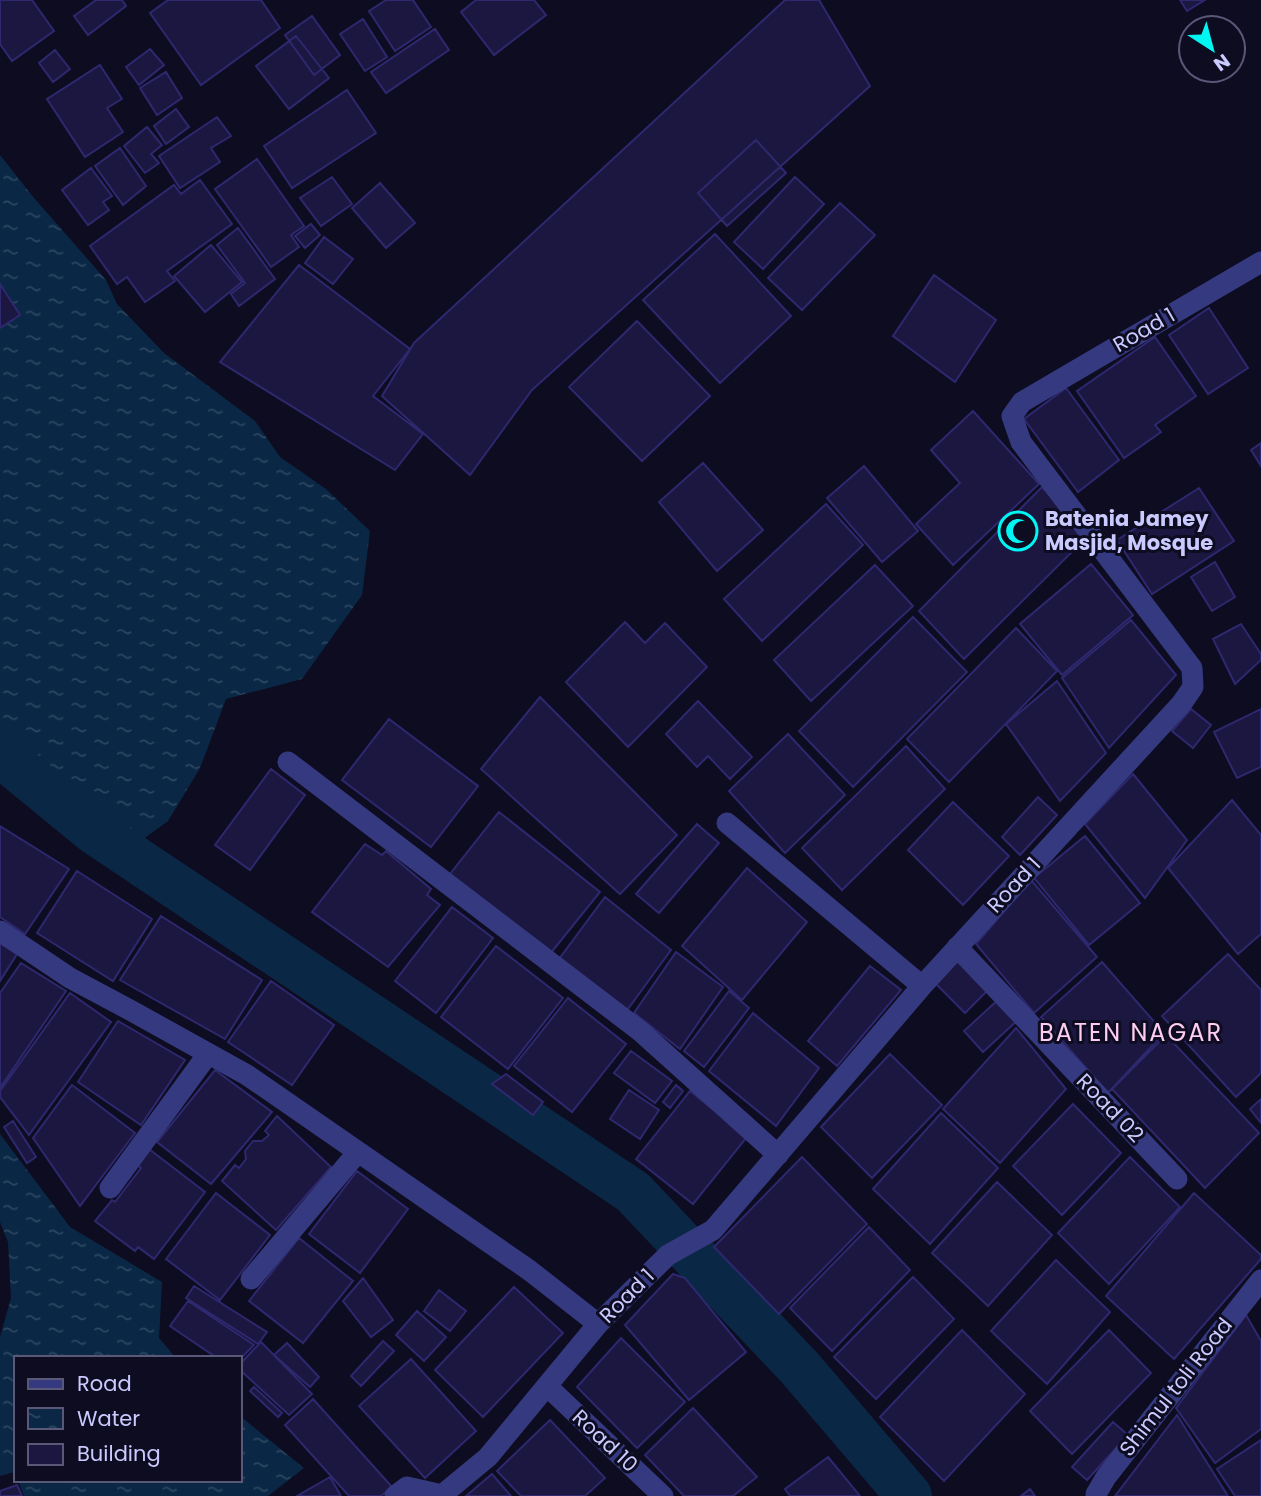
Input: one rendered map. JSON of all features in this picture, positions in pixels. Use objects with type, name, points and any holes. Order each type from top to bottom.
[{"type":"street","name":"Road 1","points":[[395,1496],[407,1487],[442,1495],[488,1457],[598,1324],[668,1255],[713,1230],[922,986],[1193,687],[1192,668],[1021,442],[1012,416],[1022,402],[1261,262]]},
{"type":"street","points":[[288,762],[640,1031],[778,1155]]},
{"type":"street","points":[[727,823],[922,986]]},
{"type":"street","points":[[0,932],[70,978],[247,1075],[529,1269],[598,1324]]},
{"type":"street","name":"Road 02","points":[[957,947],[1177,1178]]},
{"type":"street","points":[[110,1188],[208,1054]]},
{"type":"street","points":[[251,1279],[358,1152]]},
{"type":"street","name":"Shimul toli Road","points":[[1096,1496],[1106,1477],[1258,1291]]},
{"type":"street","name":"Road 10","points":[[547,1387],[663,1496]]},
{"type":"water","points":[[0,155],[106,280],[117,304],[164,353],[255,421],[280,457],[326,489],[370,531],[362,595],[302,679],[226,699],[200,768],[168,821],[116,859],[0,779]]},
{"type":"water","points":[[0,1134],[70,1227],[162,1282],[159,1338],[174,1356],[14,1356],[14,1472],[0,1476],[0,1337],[11,1298],[8,1242],[0,1222]]},
{"type":"water","points":[[242,1418],[304,1468],[268,1496],[24,1496],[19,1482],[242,1482]]},
{"type":"building","points":[[0,0],[32,0],[54,31],[12,61],[0,44]]},
{"type":"building","points":[[96,0],[122,0],[126,6],[88,35],[74,16]]},
{"type":"building","points":[[168,0],[261,0],[280,28],[201,85],[150,13]]},
{"type":"building","points":[[386,0],[413,0],[431,27],[395,51],[369,11]]},
{"type":"building","points":[[476,0],[534,0],[546,15],[494,55],[461,12]]},
{"type":"building","points":[[785,0],[819,0],[870,86],[532,390],[470,475],[382,396],[414,343]]},
{"type":"building","points":[[1180,0],[1205,0],[1187,11]]},
{"type":"building","points":[[312,16],[340,55],[314,75],[285,35]]},
{"type":"building","points":[[363,19],[387,57],[365,71],[340,34]]},
{"type":"building","points":[[435,29],[449,50],[386,93],[371,72]]},
{"type":"building","points":[[296,36],[329,78],[289,109],[256,66]]},
{"type":"building","points":[[150,49],[164,65],[139,85],[126,67]]},
{"type":"building","points":[[55,50],[70,69],[53,82],[39,63]]},
{"type":"building","points":[[100,65],[122,99],[107,108],[123,132],[85,157],[47,99]]},
{"type":"building","points":[[166,72],[182,98],[157,115],[140,88]]},
{"type":"building","points":[[347,90],[376,133],[292,188],[264,146]]},
{"type":"building","points":[[176,109],[189,127],[166,144],[154,126]]},
{"type":"building","points":[[217,117],[231,136],[211,148],[220,162],[180,188],[159,156]]},
{"type":"building","points":[[147,127],[162,145],[151,154],[159,163],[145,173],[124,146]]},
{"type":"building","points":[[756,140],[786,173],[727,226],[698,193]]},
{"type":"building","points":[[120,148],[146,186],[123,205],[95,166]]},
{"type":"building","points":[[257,159],[304,226],[291,235],[299,247],[271,267],[215,189]]},
{"type":"building","points":[[91,168],[112,196],[103,202],[109,210],[88,225],[62,190]]},
{"type":"building","points":[[332,177],[352,204],[321,226],[300,198]]},
{"type":"building","points":[[795,177],[824,204],[763,269],[734,242]]},
{"type":"building","points":[[200,180],[232,224],[167,271],[175,281],[145,302],[127,277],[117,284],[90,246],[174,185],[181,194]]},
{"type":"building","points":[[380,183],[415,223],[386,248],[352,208]]},
{"type":"building","points":[[840,203],[875,235],[802,310],[768,278]]},
{"type":"building","points":[[311,224],[320,235],[305,248],[295,236]]},
{"type":"building","points":[[238,228],[275,279],[239,306],[231,294],[245,283],[217,245]]},
{"type":"building","points":[[715,234],[791,316],[720,383],[643,300]]},
{"type":"building","points":[[324,237],[353,259],[333,284],[305,263]]},
{"type":"building","points":[[211,245],[242,282],[205,312],[174,276]]},
{"type":"building","points":[[299,265],[410,349],[373,396],[423,434],[395,470],[220,362]]},
{"type":"building","points":[[934,275],[996,320],[955,382],[893,336]]},
{"type":"building","points":[[0,284],[20,315],[0,328]]},
{"type":"building","points":[[1209,308],[1248,368],[1208,394],[1169,335]]},
{"type":"building","points":[[637,321],[710,396],[642,461],[569,387]]},
{"type":"building","points":[[1155,337],[1196,396],[1155,425],[1161,432],[1124,458],[1077,391]]},
{"type":"building","points":[[1066,388],[1119,460],[1078,492],[1024,419]]},
{"type":"building","points":[[973,411],[1039,484],[953,565],[916,524],[960,483],[931,450]]},
{"type":"building","points":[[1261,443],[1261,466],[1251,450]]},
{"type":"building","points":[[703,463],[763,530],[717,571],[659,502]]},
{"type":"building","points":[[864,466],[918,531],[882,562],[827,498]]},
{"type":"building","points":[[1042,487],[1088,536],[964,659],[919,611]]},
{"type":"building","points":[[1199,488],[1234,541],[1152,594],[1117,540]]},
{"type":"building","points":[[826,504],[863,545],[762,641],[724,599]]},
{"type":"building","points":[[1215,562],[1235,597],[1212,611],[1191,577]]},
{"type":"building","points":[[1091,564],[1133,615],[1062,675],[1020,624]]},
{"type":"building","points":[[875,565],[913,606],[811,701],[774,660]]},
{"type":"building","points":[[913,617],[967,672],[853,787],[799,731]]},
{"type":"building","points":[[1131,620],[1176,675],[1109,748],[1062,678]]},
{"type":"building","points":[[625,622],[645,643],[665,623],[707,667],[628,747],[566,682]]},
{"type":"building","points":[[1241,624],[1261,654],[1261,660],[1235,684],[1213,639]]},
{"type":"building","points":[[1016,628],[1057,671],[949,782],[907,739]]},
{"type":"building","points":[[1057,681],[1106,753],[1060,801],[1006,724]]},
{"type":"building","points":[[540,697],[677,835],[620,894],[481,769]]},
{"type":"building","points":[[698,701],[752,757],[730,779],[708,756],[697,767],[666,734]]},
{"type":"building","points":[[1191,709],[1211,725],[1193,748],[1172,731]]},
{"type":"building","points":[[1261,709],[1261,767],[1237,778],[1214,732]]},
{"type":"building","points":[[389,719],[478,786],[431,847],[342,780]]},
{"type":"building","points":[[788,734],[845,795],[785,853],[729,791]]},
{"type":"building","points":[[906,746],[945,789],[842,890],[802,848]]},
{"type":"building","points":[[271,769],[305,795],[250,870],[215,845]]},
{"type":"building","points":[[1133,774],[1187,840],[1145,898],[1085,824]]},
{"type":"building","points":[[1038,797],[1057,815],[1020,855],[1002,837]]},
{"type":"building","points":[[1232,800],[1261,835],[1261,934],[1238,954],[1168,868]]},
{"type":"building","points":[[953,802],[1009,856],[963,905],[908,850]]},
{"type":"building","points":[[499,812],[600,892],[550,954],[450,874]]},
{"type":"building","points":[[697,824],[719,843],[659,913],[636,894]]},
{"type":"building","points":[[0,826],[69,869],[25,934],[0,917]]},
{"type":"building","points":[[1085,836],[1140,903],[1089,945],[1034,878]]},
{"type":"building","points":[[365,844],[382,855],[386,851],[431,889],[427,895],[440,905],[388,967],[312,912]]},
{"type":"building","points":[[747,868],[807,922],[742,1000],[682,946]]},
{"type":"building","points":[[77,871],[152,919],[113,981],[37,933]]},
{"type":"building","points":[[1031,880],[1097,957],[1034,1013],[976,944]]},
{"type":"building","points":[[605,897],[671,950],[625,1013],[559,959]]},
{"type":"building","points":[[452,907],[493,938],[436,1013],[395,981]]},
{"type":"building","points":[[161,916],[262,980],[225,1039],[120,980]]},
{"type":"building","points":[[0,943],[17,954],[0,981]]},
{"type":"building","points":[[496,946],[563,998],[508,1069],[441,1017]]},
{"type":"building","points":[[676,952],[723,987],[680,1049],[634,1013]]},
{"type":"building","points":[[1228,954],[1261,990],[1261,1073],[1236,1097],[1162,1016]]},
{"type":"building","points":[[956,957],[989,989],[965,1013],[933,981]]},
{"type":"building","points":[[1102,962],[1164,1033],[1108,1093],[1041,1017]]},
{"type":"building","points":[[21,963],[66,991],[0,1088],[0,993]]},
{"type":"building","points":[[870,966],[901,990],[837,1066],[808,1041]]},
{"type":"building","points":[[271,981],[334,1025],[292,1085],[228,1042]]},
{"type":"building","points":[[729,991],[749,1008],[704,1067],[684,1051]]},
{"type":"building","points":[[70,993],[111,1022],[29,1135],[0,1097],[0,1091]]},
{"type":"building","points":[[568,998],[626,1044],[572,1112],[514,1066]]},
{"type":"building","points":[[999,999],[1019,1019],[983,1052],[964,1031]]},
{"type":"building","points":[[753,1013],[819,1068],[776,1126],[709,1071]]},
{"type":"building","points":[[118,1021],[185,1060],[141,1125],[78,1082]]},
{"type":"building","points":[[1016,1028],[1066,1089],[1000,1163],[943,1109]]},
{"type":"building","points":[[1166,1035],[1259,1133],[1205,1188],[1112,1089]]},
{"type":"building","points":[[631,1051],[672,1081],[655,1103],[614,1073]]},
{"type":"building","points":[[890,1054],[942,1105],[872,1178],[821,1127]]},
{"type":"building","points":[[215,1070],[272,1112],[211,1184],[157,1142]]},
{"type":"building","points":[[506,1074],[543,1102],[533,1115],[492,1084]]},
{"type":"building","points":[[72,1085],[135,1133],[80,1206],[33,1138]]},
{"type":"building","points":[[676,1085],[683,1091],[670,1108],[663,1102]]},
{"type":"building","points":[[629,1090],[659,1110],[640,1139],[610,1119]]},
{"type":"building","points":[[690,1091],[747,1137],[693,1204],[636,1159]]},
{"type":"building","points":[[1261,1099],[1261,1123],[1250,1109]]},
{"type":"building","points":[[1073,1104],[1121,1153],[1062,1215],[1013,1166]]},
{"type":"building","points":[[941,1113],[998,1168],[930,1244],[873,1189]]},
{"type":"building","points":[[277,1116],[331,1167],[276,1230],[222,1181],[235,1165],[239,1168],[246,1159],[245,1151],[253,1141],[262,1141],[269,1135],[265,1131]]},
{"type":"building","points":[[13,1121],[36,1157],[27,1163],[4,1127]]},
{"type":"building","points":[[149,1149],[205,1192],[154,1259],[138,1247],[135,1251],[95,1221],[112,1200],[115,1202],[141,1168],[137,1165]]},
{"type":"building","points":[[802,1157],[867,1224],[779,1314],[714,1247]]},
{"type":"building","points":[[1130,1157],[1180,1207],[1109,1284],[1058,1233]]},
{"type":"building","points":[[357,1171],[408,1209],[360,1273],[309,1234]]},
{"type":"building","points":[[997,1182],[1052,1235],[988,1306],[932,1253]]},
{"type":"building","points":[[216,1193],[270,1235],[220,1300],[166,1259]]},
{"type":"building","points":[[1194,1193],[1261,1255],[1261,1259],[1174,1359],[1106,1296]]},
{"type":"building","points":[[869,1227],[910,1270],[832,1351],[790,1308]]},
{"type":"building","points":[[299,1238],[353,1281],[303,1343],[249,1301]]},
{"type":"building","points":[[1056,1260],[1110,1312],[1047,1384],[991,1331]]},
{"type":"building","points":[[673,1274],[685,1278],[746,1352],[689,1400],[625,1325]]},
{"type":"building","points":[[913,1277],[954,1319],[876,1399],[834,1357]]},
{"type":"building","points":[[363,1278],[393,1320],[371,1337],[343,1301]]},
{"type":"building","points":[[194,1286],[267,1332],[258,1344],[186,1298]]},
{"type":"building","points":[[514,1287],[563,1333],[483,1417],[435,1370]]},
{"type":"building","points":[[439,1290],[466,1311],[450,1331],[424,1311]]},
{"type":"building","points":[[188,1301],[254,1345],[242,1357],[214,1356],[170,1326]]},
{"type":"building","points":[[417,1311],[446,1337],[424,1361],[396,1335]]},
{"type":"building","points":[[1246,1315],[1261,1341],[1261,1429],[1215,1463],[1176,1408]]},
{"type":"building","points":[[962,1330],[1025,1394],[944,1481],[880,1417]]},
{"type":"building","points":[[1109,1330],[1151,1373],[1072,1454],[1030,1411]]},
{"type":"building","points":[[621,1338],[685,1402],[637,1448],[577,1387]]},
{"type":"building","points":[[383,1341],[394,1351],[361,1386],[351,1376]]},
{"type":"building","points":[[261,1342],[312,1394],[289,1415],[242,1372],[242,1362]]},
{"type":"building","points":[[287,1343],[319,1377],[310,1387],[274,1355]]},
{"type":"building","points":[[411,1359],[476,1431],[425,1478],[359,1406]]},
{"type":"building","points":[[254,1387],[282,1413],[278,1417],[250,1391]]},
{"type":"building","points":[[313,1399],[392,1487],[381,1496],[349,1496],[285,1425]]},
{"type":"building","points":[[693,1408],[757,1477],[733,1496],[684,1496],[645,1455]]},
{"type":"building","points":[[1177,1415],[1228,1496],[1115,1496]]},
{"type":"building","points":[[550,1420],[605,1478],[585,1496],[521,1496],[497,1471]]},
{"type":"building","points":[[1113,1422],[1128,1435],[1087,1480],[1072,1467]]},
{"type":"building","points":[[1261,1440],[1261,1496],[1235,1496],[1217,1469]]},
{"type":"building","points":[[828,1457],[860,1496],[790,1496],[785,1489]]},
{"type":"building","points":[[492,1474],[511,1496],[466,1496]]},
{"type":"building","points":[[330,1477],[341,1496],[297,1496]]},
{"type":"building","points":[[17,1485],[22,1496],[0,1496],[0,1491]]},
{"type":"building","points":[[1030,1489],[1035,1496],[1021,1496]]},
{"type":"waterway","points":[[0,756],[95,832],[633,1192],[799,1367],[909,1496]]},
{"type":"place","name":"Batenia Jamey Masjid, Mosque","points":[[1018,531]]},
{"type":"district","name":"BATEN NAGAR","points":[[1131,1033]]}]
